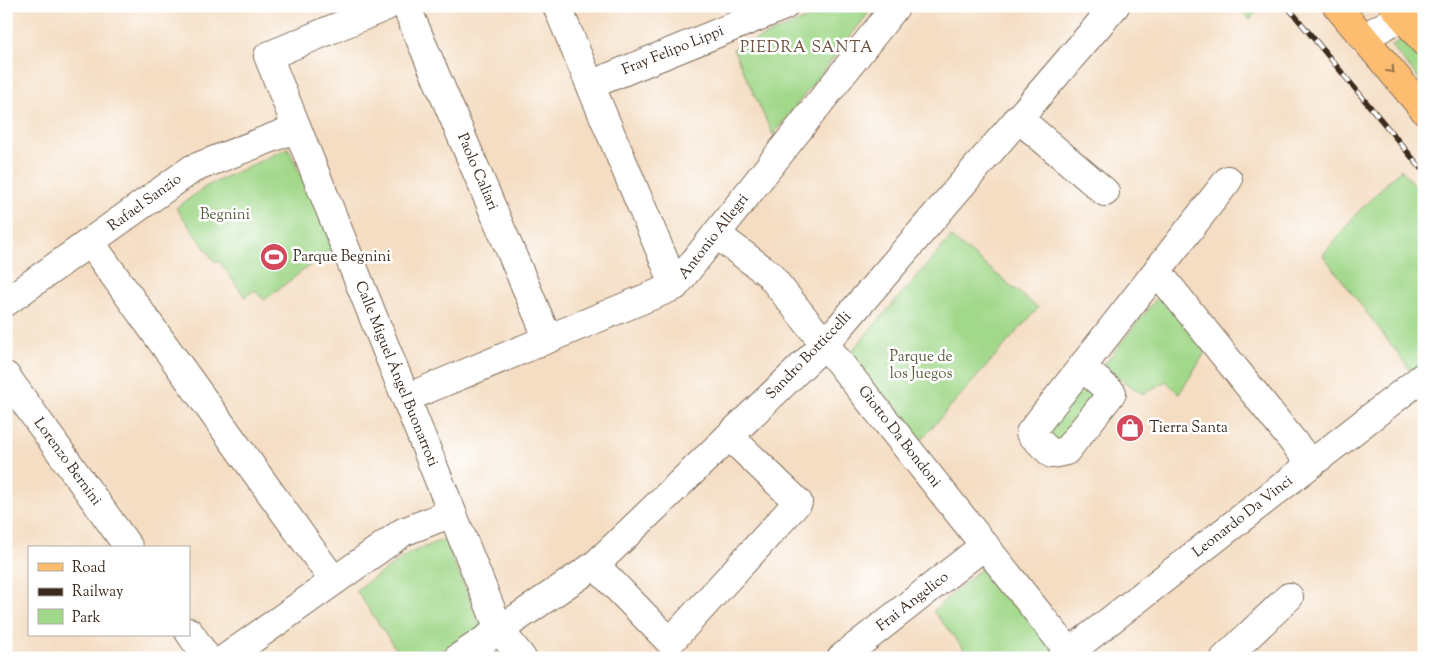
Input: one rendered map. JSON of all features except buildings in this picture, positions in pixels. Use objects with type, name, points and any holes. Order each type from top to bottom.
[{"type":"main road","points":[[1337,6],[1424,110]]},
{"type":"main road","points":[[1403,9],[1424,42]]},
{"type":"street","name":"Calle Miguel Ángel Buonarroti","points":[[387,6],[268,56],[500,629],[522,658]]},
{"type":"street","name":"Paolo Caliari","points":[[406,6],[548,339]]},
{"type":"street","points":[[557,6],[675,286]]},
{"type":"street","name":"Fray Felipo Lippi","points":[[590,85],[784,6]]},
{"type":"street","name":"Antonio Allegri","points":[[406,398],[675,286],[896,6]]},
{"type":"street","name":"Sandro Botticcelli","points":[[458,658],[595,565],[825,344],[1115,6]]},
{"type":"street","points":[[1364,38],[1403,9]]},
{"type":"street","points":[[1018,118],[1105,192]]},
{"type":"street","name":"Rafael Sanzio","points":[[6,302],[192,169],[297,128]]},
{"type":"street","points":[[1082,367],[1228,180]]},
{"type":"street","name":"Giotto Da Bondoni","points":[[716,234],[769,274],[985,546],[1068,656]]},
{"type":"street","points":[[90,242],[334,581]]},
{"type":"street","points":[[1157,272],[1311,464]]},
{"type":"street","name":"Lorenzo Bernini","points":[[6,376],[128,546]]},
{"type":"street","name":"Leonardo Da Vinci","points":[[1068,656],[1424,376]]},
{"type":"street","points":[[595,565],[670,642],[798,502],[729,436]]},
{"type":"street","points":[[226,658],[403,532],[452,513]]},
{"type":"street","name":"Frai Angelico","points":[[841,658],[985,546]]},
{"type":"street","points":[[1225,658],[1288,598]]},
{"type":"street","points":[[190,633],[207,658]]},
{"type":"green space","points":[[837,6],[874,6],[773,135],[733,49]]},
{"type":"green space","points":[[1239,6],[1258,6],[1250,20]]},
{"type":"green space","points":[[1403,38],[1424,62],[1424,85],[1391,46]]},
{"type":"green space","name":"Begnini","points":[[288,148],[328,232],[333,248],[264,300],[255,290],[245,297],[219,261],[215,262],[176,208],[207,186]]},
{"type":"green space","points":[[1401,169],[1424,197],[1424,361],[1411,371],[1323,255],[1357,213]]},
{"type":"green space","name":"Parque de los Juegos","points":[[951,237],[1038,308],[919,442],[849,354]]},
{"type":"green space","points":[[1160,294],[1208,348],[1179,394],[1166,381],[1143,394],[1102,367]]},
{"type":"green space","points":[[1080,390],[1087,390],[1092,393],[1093,400],[1060,441],[1053,443],[1047,431]]},
{"type":"green space","points":[[444,539],[484,631],[444,658],[402,658],[356,590],[410,553]]},
{"type":"green space","points":[[984,566],[1054,652],[1047,658],[971,658],[933,611]]},
{"type":"railway","points":[[1287,6],[1424,172]]},
{"type":"place","name":"Parque Begnini","points":[[274,257]]},
{"type":"place","name":"Tierra Santa","points":[[1130,428]]},
{"type":"district","name":"PIEDRA SANTA","points":[[807,48]]}]
